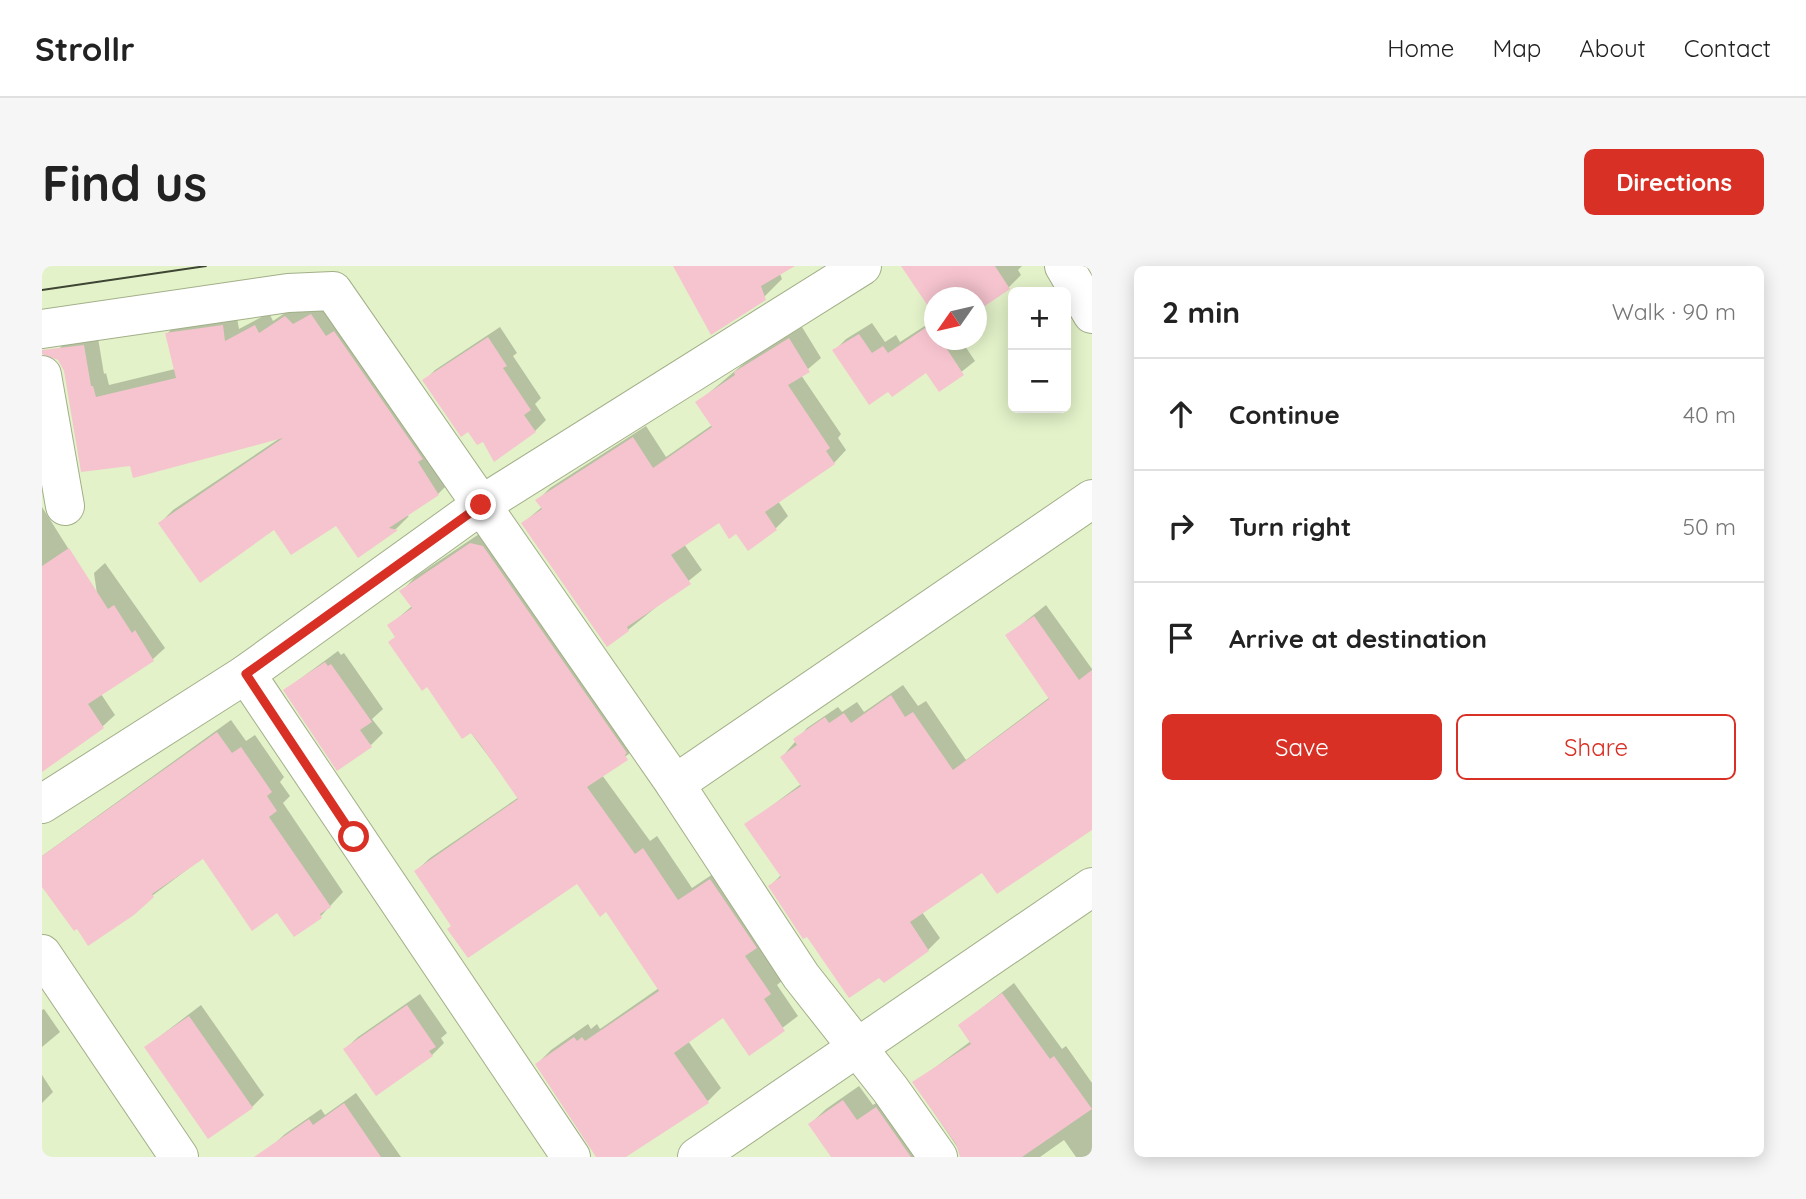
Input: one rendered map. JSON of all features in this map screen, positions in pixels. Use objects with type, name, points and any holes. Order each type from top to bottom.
[{"type":"street","points":[[42,804],[246,674],[481,505],[862,266]]},
{"type":"street","points":[[1064,266],[1092,314]]},
{"type":"street","points":[[42,329],[288,293],[332,291],[675,784],[801,976],[857,1046],[938,1157]]},
{"type":"street","points":[[42,375],[65,506]]},
{"type":"street","points":[[675,784],[1092,499]]},
{"type":"street","points":[[246,674],[571,1157]]},
{"type":"street","points":[[696,1157],[1092,887]]},
{"type":"street","points":[[42,954],[179,1157]]},
{"type":"building","points":[[673,266],[795,266],[761,286],[766,300],[711,335]]},
{"type":"building","points":[[901,266],[995,266],[1009,287],[1008,290],[987,305],[987,287],[924,287],[924,300]]},
{"type":"building","points":[[311,314],[326,336],[334,331],[423,459],[418,462],[439,495],[389,528],[398,530],[358,558],[336,526],[291,555],[274,530],[200,583],[158,523],[283,438],[133,478],[130,466],[81,472],[64,371],[58,360],[42,354],[42,350],[84,345],[91,386],[96,397],[176,378],[165,333],[223,325],[225,341],[255,325],[259,333],[285,316],[293,324]]},
{"type":"building","points":[[924,329],[924,350],[948,350],[964,375],[939,392],[926,373],[892,397],[888,392],[869,405],[832,350],[859,334],[872,353],[883,346],[888,353]]},
{"type":"building","points":[[488,337],[507,366],[503,368],[531,410],[524,415],[536,432],[494,462],[483,442],[477,445],[468,432],[461,437],[422,380]]},
{"type":"building","points":[[789,338],[810,372],[788,385],[830,448],[826,451],[835,464],[765,512],[777,530],[748,551],[736,534],[729,539],[719,523],[671,555],[691,584],[627,627],[629,631],[607,647],[521,523],[542,509],[535,500],[633,437],[653,468],[712,427],[695,402],[735,375],[734,372]]},
{"type":"building","points":[[470,543],[483,546],[627,753],[625,755],[628,760],[587,787],[635,854],[643,848],[678,900],[710,879],[757,948],[745,956],[771,994],[764,999],[785,1031],[749,1056],[723,1018],[674,1053],[709,1103],[626,1157],[596,1157],[535,1064],[574,1037],[577,1041],[582,1037],[585,1041],[659,991],[606,912],[600,917],[577,884],[468,958],[447,929],[451,926],[414,871],[518,799],[471,733],[462,739],[427,687],[422,691],[388,642],[395,637],[387,625],[412,608],[399,591]]},
{"type":"building","points":[[69,548],[108,609],[114,605],[132,633],[135,630],[154,661],[88,704],[104,728],[42,772],[42,566]]},
{"type":"building","points":[[1034,616],[1079,680],[1092,670],[1092,830],[997,894],[982,873],[910,922],[929,951],[884,983],[879,978],[849,998],[807,937],[803,939],[768,886],[781,877],[744,824],[801,786],[780,757],[797,745],[793,739],[825,717],[829,723],[844,713],[851,723],[891,695],[905,717],[913,712],[953,770],[1049,699],[1005,635]]},
{"type":"building","points":[[325,662],[328,666],[331,664],[372,722],[360,730],[372,747],[337,771],[283,690]]},
{"type":"building","points":[[217,732],[232,753],[241,747],[272,792],[267,796],[277,811],[269,817],[331,907],[320,914],[322,918],[294,937],[277,913],[252,931],[203,859],[152,894],[154,897],[134,915],[88,946],[42,887],[42,856]]},
{"type":"building","points":[[1002,993],[1050,1059],[1054,1056],[1092,1109],[1022,1157],[960,1157],[956,1144],[912,1082],[971,1044],[958,1025]]},
{"type":"building","points":[[407,1005],[436,1047],[429,1051],[433,1056],[376,1096],[343,1049]]},
{"type":"building","points":[[189,1016],[253,1108],[208,1139],[144,1047]]},
{"type":"building","points":[[843,1100],[857,1120],[876,1107],[911,1157],[831,1157],[808,1124]]},
{"type":"building","points":[[344,1103],[381,1157],[254,1157],[309,1119],[313,1125]]},
{"type":"tram line","points":[[42,290],[206,266]]},
{"type":"route","points":[[354,837],[246,674],[481,505]]}]
